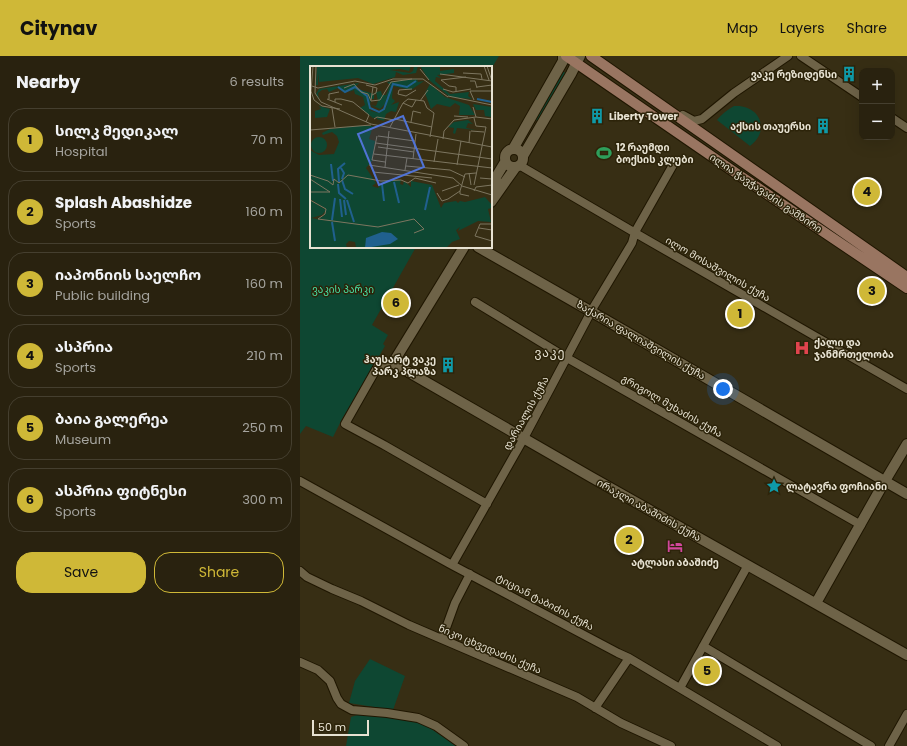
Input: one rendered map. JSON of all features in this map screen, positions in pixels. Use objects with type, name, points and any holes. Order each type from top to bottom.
[{"type":"main road","name":"ილია ჭავჭავაძის გამზირი","points":[[565,56],[578,60],[736,173],[907,288]]},
{"type":"main road","name":"ილია ჭავჭავაძის გამზირი","points":[[591,56],[907,277]]},
{"type":"street","points":[[519,163],[509,167],[505,162],[504,156],[513,149],[565,56]]},
{"type":"street","points":[[674,114],[683,115],[694,121],[702,119],[734,93],[787,56]]},
{"type":"street","points":[[801,56],[859,95]]},
{"type":"street","points":[[493,199],[519,163],[578,60]]},
{"type":"street","points":[[702,119],[700,127],[703,135]]},
{"type":"street","points":[[895,120],[907,128]]},
{"type":"street","points":[[513,149],[519,151],[519,163]]},
{"type":"street","points":[[493,199],[496,177],[505,162]]},
{"type":"street","name":"ილო მოსაშვილის ქუჩა","points":[[519,163],[635,232],[907,389]]},
{"type":"street","name":"დარიალის ქუჩა","points":[[452,565],[524,438],[592,312],[632,243],[635,232],[673,165]]},
{"type":"street","points":[[463,248],[393,363],[378,366],[345,424],[487,504]]},
{"type":"street","name":"ზაქარია ფალიაშვილის ქუჩა","points":[[480,248],[907,494]]},
{"type":"street","name":"გრიგოლ მუხაძის ქუჩა","points":[[475,302],[567,358],[861,525]]},
{"type":"street","name":"ირაკლი აბაშიძის ქუჩა","points":[[393,363],[591,477],[907,655]]},
{"type":"street","points":[[816,603],[907,444]]},
{"type":"street","name":"ტიციან ტაბიძის ქუჩა","points":[[300,481],[452,565],[629,658],[777,746]]},
{"type":"street","points":[[680,688],[748,565]]},
{"type":"street","name":"ნიკო ცხვედაძის ქუჩა","points":[[300,571],[307,577],[324,586],[362,601],[409,625],[577,697],[621,723],[671,746]]},
{"type":"street","points":[[442,639],[455,603],[470,574]]},
{"type":"street","points":[[703,646],[871,746]]},
{"type":"street","points":[[595,708],[629,658]]},
{"type":"street","points":[[300,662],[322,673],[330,681],[341,704],[352,710],[418,718],[436,726],[464,746]]},
{"type":"street","points":[[889,746],[907,714]]},
{"type":"green space","name":"ვაკის პარკი","points":[[300,56],[499,56],[492,67],[492,66],[310,66],[310,248],[415,248],[372,325],[388,335],[383,344],[385,346],[333,437],[306,426],[300,434]]},
{"type":"green space","points":[[561,70],[567,74],[540,122],[534,119]]},
{"type":"green space","points":[[734,106],[750,109],[760,120],[760,133],[750,146],[717,120]]},
{"type":"green space","points":[[370,659],[405,676],[393,710],[349,703],[355,681]]},
{"type":"green space","points":[[360,714],[413,720],[427,726],[456,746],[346,746],[351,717]]},
{"type":"place","name":"ვაკე რეზიდენსი","points":[[849,74]]},
{"type":"place","name":"Liberty Tower","points":[[597,116]]},
{"type":"place","name":"აქსის თაუერსი","points":[[823,126]]},
{"type":"place","name":"12 რაუმდი ბოქსის კლუბი","points":[[604,153]]},
{"type":"place","name":"ასპრია","points":[[867,192]]},
{"type":"place","name":"იაპონიის საელჩო","points":[[872,291]]},
{"type":"place","name":"ასპრია ფიტნესი","points":[[396,303]]},
{"type":"place","name":"სილკ მედიკალ","points":[[740,314]]},
{"type":"place","name":"ქალი და ჯანმრთელობა","points":[[802,348]]},
{"type":"place","name":"ჰაუსარტ ვაკე პარკ პლაზა","points":[[448,365]]},
{"type":"place","name":"ლატავრა ფოჩიანი","points":[[774,486]]},
{"type":"place","name":"Splash Abashidze","points":[[629,540]]},
{"type":"place","name":"ატლასი აბაშიძე","points":[[675,546]]},
{"type":"place","name":"ბაია გალერეა","points":[[707,671]]},
{"type":"district","name":"ვაკე","points":[[550,352]]}]
